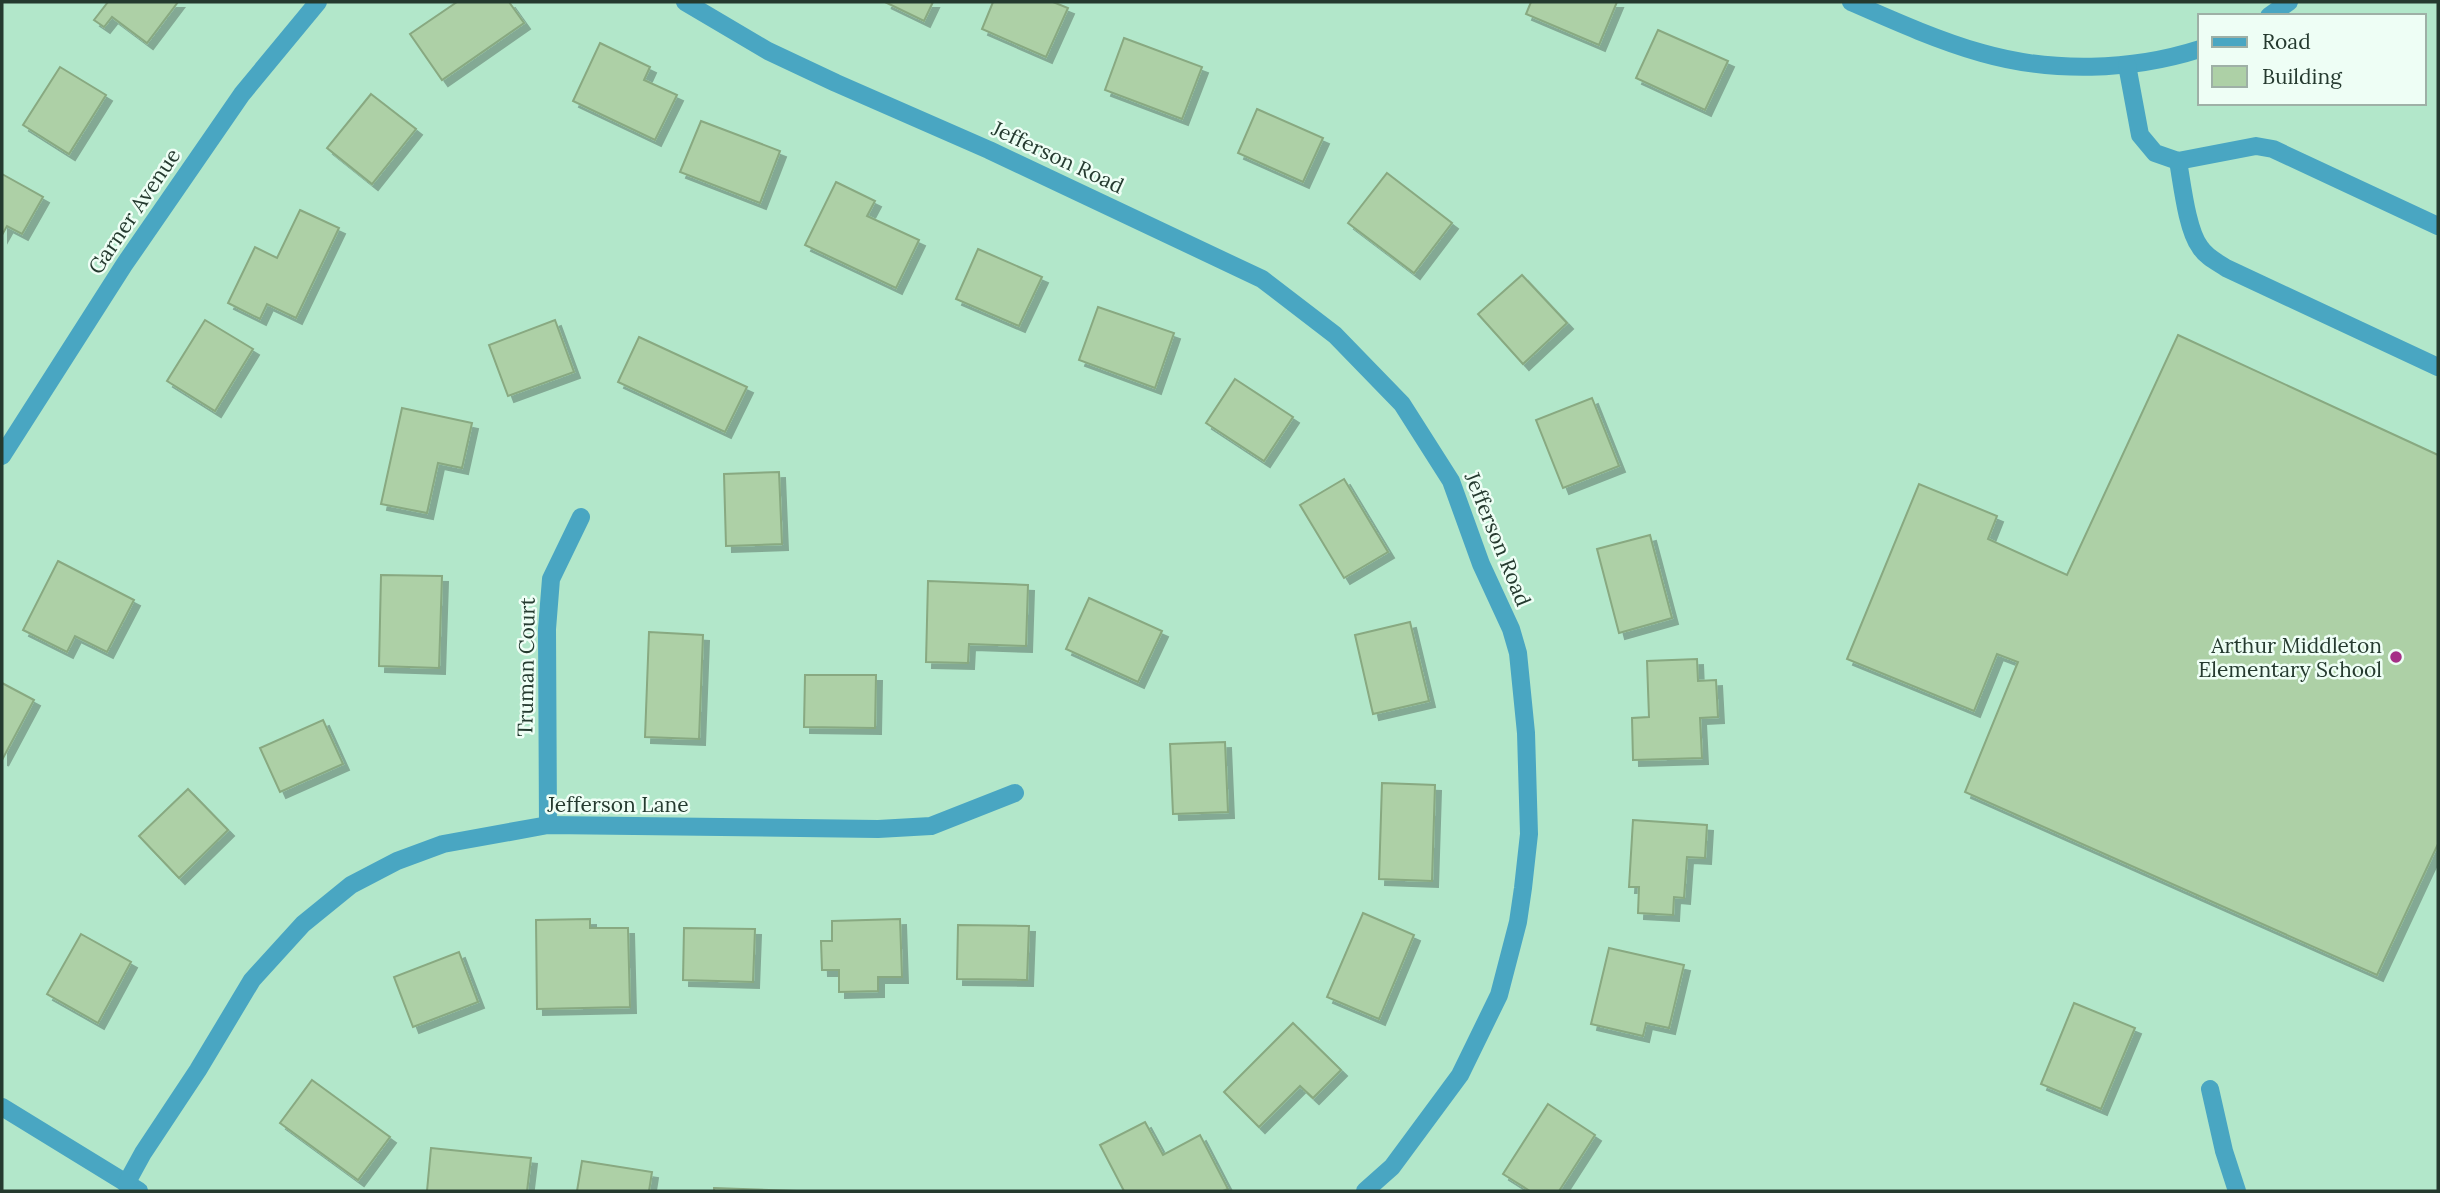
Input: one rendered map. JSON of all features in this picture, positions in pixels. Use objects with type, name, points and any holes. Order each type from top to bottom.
[{"type":"street","name":"Garner Avenue","points":[[2,456],[124,265],[242,94],[318,2]]},
{"type":"street","name":"Jefferson Road","points":[[685,2],[779,56],[1001,155],[1262,279],[1335,335],[1402,404],[1451,481],[1481,564],[1511,629],[1518,653],[1526,733],[1529,834],[1523,888],[1518,922],[1499,995],[1460,1075],[1392,1167],[1365,1191]]},
{"type":"street","points":[[1851,2],[1982,53],[2040,63],[2127,65],[2198,50]]},
{"type":"street","points":[[2272,14],[2289,2]]},
{"type":"street","points":[[2127,65],[2140,135],[2155,153],[2178,161],[2256,146],[2273,149],[2438,226]]},
{"type":"street","points":[[2178,161],[2193,233],[2199,247],[2209,257],[2226,268],[2438,367]]},
{"type":"street","name":"Truman Court","points":[[548,825],[547,629],[551,579],[581,517]]},
{"type":"street","name":"Jefferson Lane","points":[[132,1187],[143,1153],[198,1070],[252,980],[303,924],[351,885],[397,861],[443,844],[548,825],[891,828],[931,826],[1015,793]]},
{"type":"street","points":[[2210,1089],[2224,1151],[2238,1191]]},
{"type":"street","points":[[2,1107],[132,1187]]},
{"type":"building","points":[[108,2],[178,2],[147,43],[112,17],[104,27],[94,20]]},
{"type":"building","points":[[457,2],[509,2],[524,23],[442,80],[410,34]]},
{"type":"building","points":[[885,2],[933,2],[924,21]]},
{"type":"building","points":[[993,2],[1053,2],[1068,8],[1046,57],[982,29]]},
{"type":"building","points":[[1531,2],[1617,2],[1599,45],[1526,14]]},
{"type":"building","points":[[1658,30],[1728,61],[1705,110],[1636,78]]},
{"type":"building","points":[[1124,38],[1202,67],[1182,119],[1105,90]]},
{"type":"building","points":[[600,43],[650,67],[644,80],[677,95],[655,140],[573,101]]},
{"type":"building","points":[[60,67],[106,95],[69,154],[23,125]]},
{"type":"building","points":[[371,94],[416,129],[372,184],[327,148]]},
{"type":"building","points":[[1257,109],[1323,138],[1303,182],[1238,153]]},
{"type":"building","points":[[701,121],[780,151],[760,203],[680,172]]},
{"type":"building","points":[[1387,173],[1452,223],[1414,273],[1348,223]]},
{"type":"building","points":[[2,174],[43,197],[22,234],[7,226],[2,235]]},
{"type":"building","points":[[836,182],[875,201],[867,216],[919,240],[896,288],[805,245]]},
{"type":"building","points":[[300,210],[339,228],[296,318],[267,304],[260,319],[228,303],[255,247],[277,258]]},
{"type":"building","points":[[978,249],[1042,277],[1019,326],[956,299]]},
{"type":"building","points":[[1522,275],[1567,323],[1523,364],[1478,314]]},
{"type":"building","points":[[1098,307],[1174,333],[1155,388],[1079,360]]},
{"type":"building","points":[[205,320],[253,349],[215,411],[167,381]]},
{"type":"building","points":[[555,320],[574,372],[508,396],[489,345]]},
{"type":"building","points":[[2178,335],[2438,455],[2438,844],[2377,975],[1965,792],[2018,662],[1997,654],[1974,711],[1847,659],[1919,484],[1997,516],[1988,539],[2067,575]]},
{"type":"building","points":[[639,337],[747,387],[725,432],[618,382]]},
{"type":"building","points":[[1235,379],[1293,417],[1264,461],[1206,423]]},
{"type":"building","points":[[1592,398],[1619,466],[1563,488],[1536,420]]},
{"type":"building","points":[[402,408],[472,423],[462,468],[438,463],[427,513],[381,504]]},
{"type":"building","points":[[779,472],[782,544],[726,546],[724,474]]},
{"type":"building","points":[[1344,479],[1388,552],[1344,578],[1300,505]]},
{"type":"building","points":[[1650,535],[1672,618],[1619,633],[1597,549]]},
{"type":"building","points":[[58,561],[134,600],[107,652],[75,636],[67,652],[23,630]]},
{"type":"building","points":[[381,575],[442,576],[439,668],[379,666]]},
{"type":"building","points":[[928,581],[1028,585],[1026,646],[969,644],[968,663],[926,662]]},
{"type":"building","points":[[1089,598],[1162,631],[1138,682],[1066,649]]},
{"type":"building","points":[[1410,622],[1429,701],[1373,714],[1355,635]]},
{"type":"building","points":[[649,632],[703,635],[699,739],[645,737]]},
{"type":"building","points":[[1697,659],[1698,681],[1716,680],[1718,717],[1700,718],[1702,758],[1633,760],[1632,718],[1649,717],[1647,661]]},
{"type":"building","points":[[805,675],[876,675],[875,728],[804,727]]},
{"type":"building","points":[[2,683],[34,700],[2,760]]},
{"type":"building","points":[[323,720],[343,764],[280,792],[260,748]]},
{"type":"building","points":[[1225,742],[1228,812],[1173,814],[1170,744]]},
{"type":"building","points":[[1382,783],[1435,785],[1432,881],[1379,879]]},
{"type":"building","points":[[188,789],[228,830],[179,878],[139,836]]},
{"type":"building","points":[[1633,820],[1707,825],[1705,858],[1687,857],[1684,898],[1674,897],[1673,915],[1638,913],[1639,887],[1629,887]]},
{"type":"building","points":[[1363,913],[1414,935],[1379,1019],[1327,997]]},
{"type":"building","points":[[590,919],[590,928],[628,928],[630,1007],[537,1009],[536,920]]},
{"type":"building","points":[[900,919],[902,977],[878,977],[878,991],[839,992],[839,970],[822,970],[821,941],[832,941],[832,921]]},
{"type":"building","points":[[958,925],[1029,926],[1027,980],[957,979]]},
{"type":"building","points":[[684,928],[755,929],[753,982],[683,980]]},
{"type":"building","points":[[81,934],[131,962],[98,1023],[47,994]]},
{"type":"building","points":[[1609,948],[1684,965],[1669,1028],[1646,1023],[1643,1036],[1591,1024]]},
{"type":"building","points":[[459,952],[478,1002],[413,1027],[394,977]]},
{"type":"building","points":[[2074,1003],[2135,1028],[2101,1109],[2041,1084]]},
{"type":"building","points":[[1293,1023],[1341,1070],[1313,1098],[1300,1086],[1259,1127],[1224,1092]]},
{"type":"building","points":[[312,1080],[390,1137],[358,1180],[280,1123]]},
{"type":"building","points":[[1548,1104],[1595,1135],[1559,1191],[1530,1191],[1503,1174]]},
{"type":"building","points":[[1145,1122],[1163,1155],[1200,1135],[1228,1189],[1124,1191],[1100,1145]]},
{"type":"building","points":[[431,1148],[531,1158],[527,1191],[427,1191]]},
{"type":"building","points":[[582,1161],[652,1172],[649,1191],[577,1191]]},
{"type":"building","points":[[714,1188],[797,1191],[714,1191]]},
{"type":"place","name":"Arthur Middleton Elementary School","points":[[2396,657]]}]
